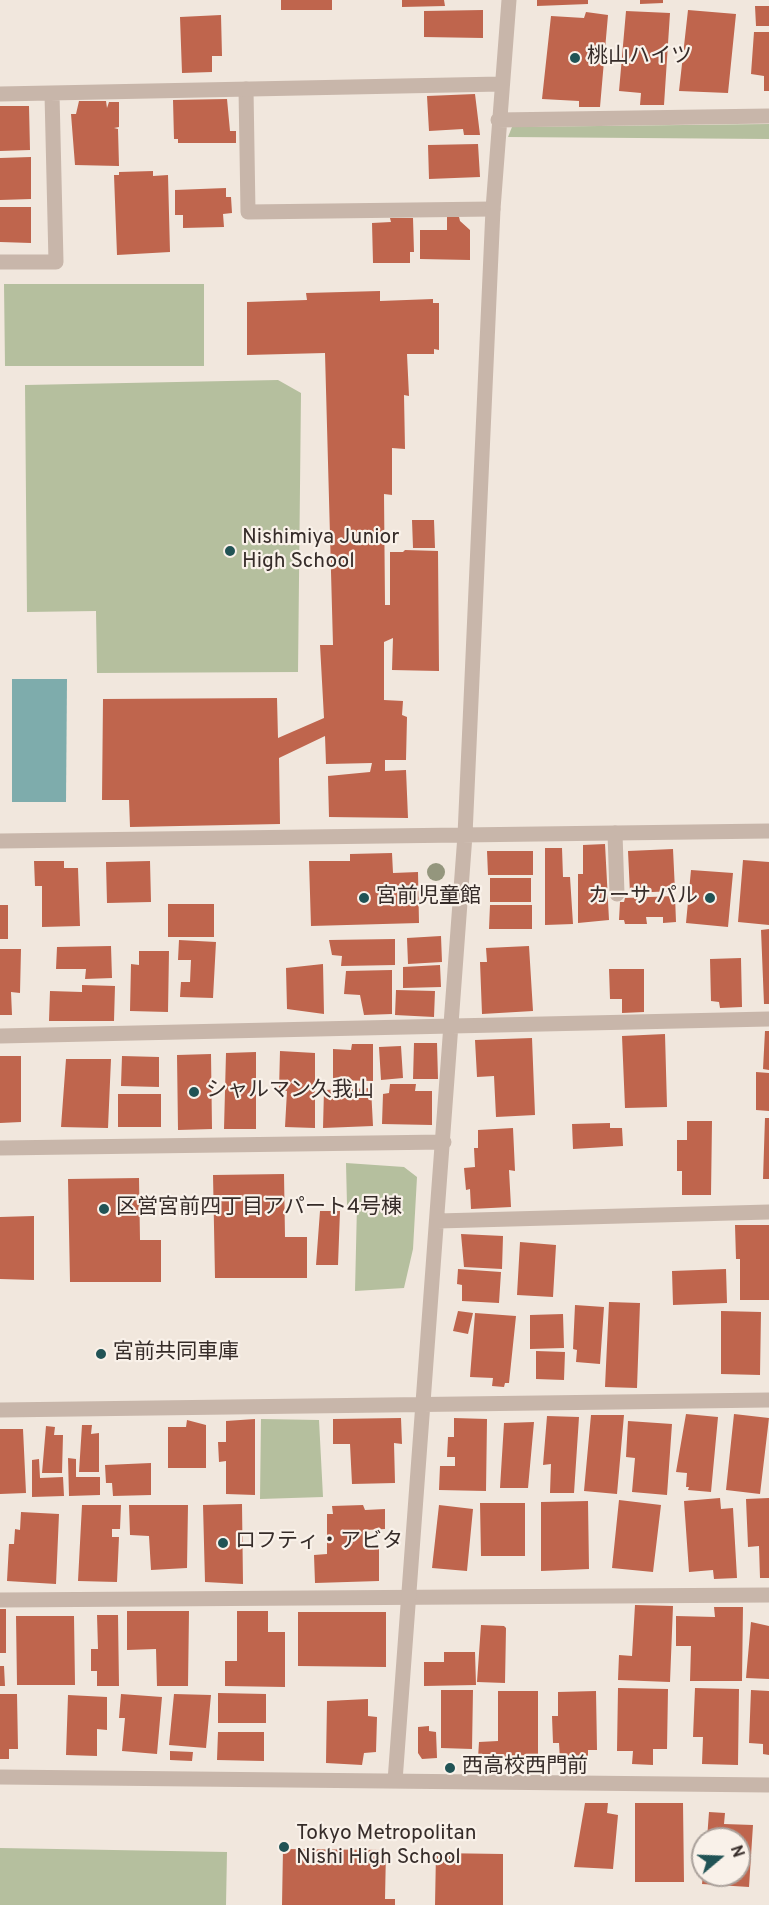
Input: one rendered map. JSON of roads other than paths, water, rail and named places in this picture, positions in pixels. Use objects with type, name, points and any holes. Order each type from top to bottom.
[{"type":"street","points":[[395,1780],[465,835],[493,209],[498,120],[509,0]]},
{"type":"street","points":[[0,94],[501,84]]},
{"type":"street","points":[[246,89],[248,212],[493,209]]},
{"type":"street","points":[[0,262],[56,262],[52,94]]},
{"type":"street","points":[[498,120],[769,116]]},
{"type":"street","points":[[0,841],[769,831]]},
{"type":"street","points":[[615,833],[617,894]]},
{"type":"street","points":[[0,1035],[769,1019]]},
{"type":"street","points":[[0,1148],[444,1142]]},
{"type":"street","points":[[438,1221],[769,1212]]},
{"type":"street","points":[[0,1410],[769,1400]]},
{"type":"street","points":[[0,1600],[769,1595]]},
{"type":"street","points":[[0,1777],[769,1785]]},
{"type":"water","points":[[12,679],[67,679],[66,802],[12,802]]},
{"type":"place","name":"桃山ハイツ","points":[[575,58]]},
{"type":"place","name":"Nishimiya Junior High School","points":[[230,551]]},
{"type":"place","name":"宮前児童館","points":[[364,898]]},
{"type":"place","name":"カーサ パル","points":[[710,898]]},
{"type":"place","name":"シャルマン久我山","points":[[194,1092]]},
{"type":"place","name":"区営宮前四丁目アパート4号棟","points":[[104,1209]]},
{"type":"place","name":"宮前共同車庫","points":[[101,1354]]},
{"type":"place","name":"ロフティ・アビタ","points":[[223,1543]]},
{"type":"place","name":"西高校西門前","points":[[450,1768]]},
{"type":"place","name":"Tokyo Metropolitan Nishi High School","points":[[284,1847]]}]
